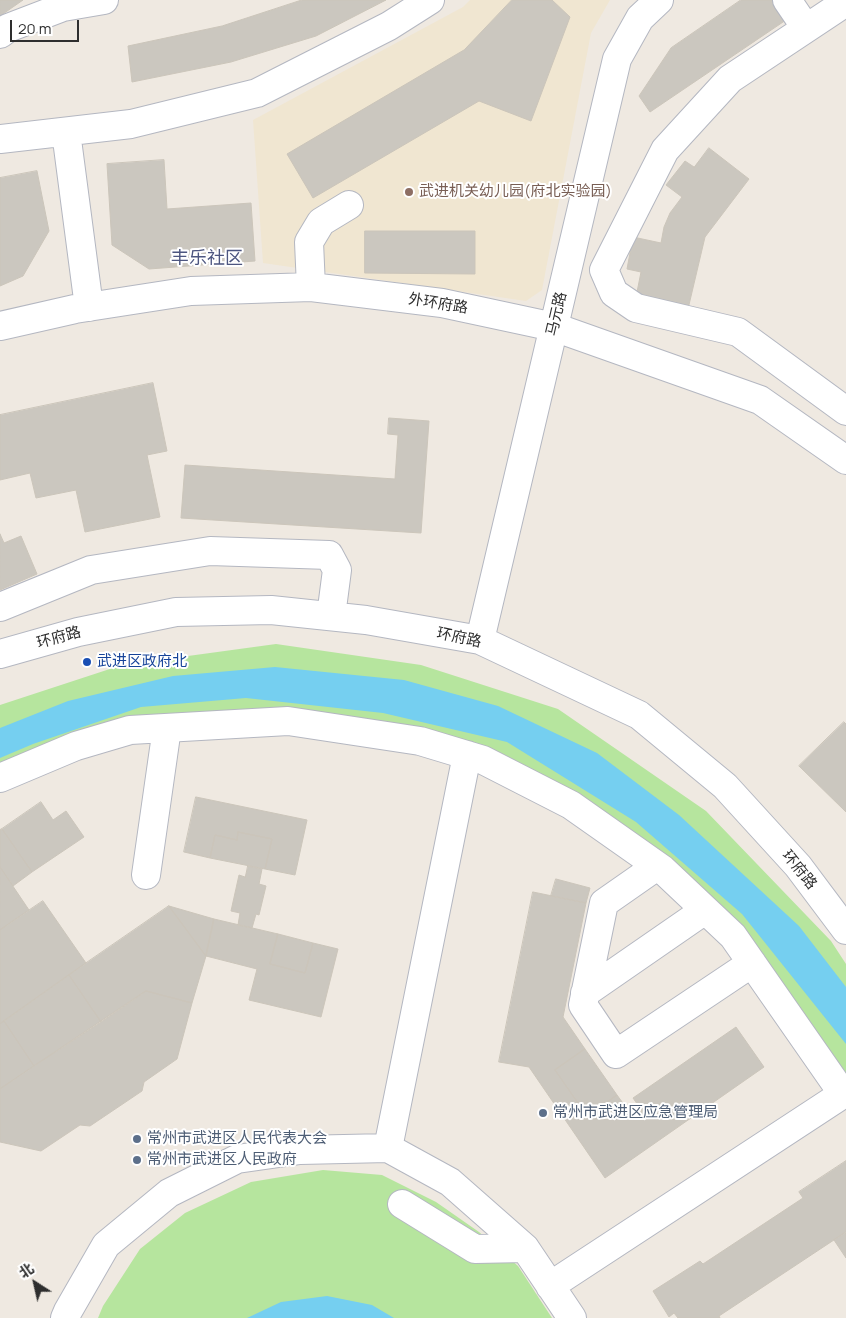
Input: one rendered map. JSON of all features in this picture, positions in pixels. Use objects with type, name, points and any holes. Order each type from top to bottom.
[{"type":"street","points":[[0,34],[8,28],[63,7],[104,0]]},
{"type":"street","points":[[0,139],[131,124],[257,93],[390,26],[430,0]]},
{"type":"street","name":"马元路","points":[[480,640],[617,59],[640,18],[659,0]]},
{"type":"street","points":[[788,0],[806,28]]},
{"type":"street","points":[[844,2],[730,79],[665,150],[604,270],[614,293],[636,308],[738,332],[846,411]]},
{"type":"street","points":[[66,132],[89,307]]},
{"type":"street","points":[[310,287],[309,242],[321,222],[349,205]]},
{"type":"street","name":"外环府路","points":[[0,326],[89,307],[191,290],[310,287],[442,303],[554,327],[760,400],[846,460]]},
{"type":"street","points":[[0,607],[91,570],[220,551],[329,555],[337,570],[331,616]]},
{"type":"street","name":"环府路","points":[[0,654],[78,632],[176,612],[271,610],[366,620],[480,640],[639,715],[725,786],[798,866],[846,930]]},
{"type":"street","points":[[0,778],[85,743],[130,730],[288,721],[420,741],[483,760],[571,805],[657,866],[734,936],[843,1094],[550,1286]]},
{"type":"street","points":[[146,875],[167,728]]},
{"type":"street","points":[[388,1148],[467,755]]},
{"type":"street","points":[[657,866],[604,903],[583,1005],[616,1054],[752,963]]},
{"type":"street","points":[[585,993],[705,910]]},
{"type":"street","points":[[66,1318],[68,1311],[106,1245],[169,1193],[237,1159],[300,1150],[388,1148],[450,1182],[524,1248],[572,1318]]},
{"type":"street","points":[[402,1204],[475,1250],[524,1248]]},
{"type":"shaded area","name":"武进机关幼儿园(府北实验园)","points":[[470,0],[610,0],[591,33],[542,290],[526,301],[263,263],[253,120],[463,7]]},
{"type":"green space","points":[[276,644],[421,665],[558,709],[706,811],[831,941],[846,964],[846,1075],[770,968],[570,791],[288,711],[0,765],[0,705],[122,665]]},
{"type":"green space","points":[[323,1170],[382,1175],[436,1202],[479,1232],[518,1266],[552,1318],[98,1318],[103,1306],[140,1249],[185,1213],[251,1182]]},
{"type":"water","points":[[275,667],[404,680],[498,706],[597,753],[679,815],[799,926],[846,987],[846,1044],[742,914],[636,822],[507,742],[383,713],[246,698],[141,707],[33,744],[0,758],[0,728],[68,701],[173,676]]},
{"type":"water","points":[[327,1296],[372,1305],[394,1318],[247,1318],[281,1302]]},
{"type":"building","points":[[0,0],[23,0],[0,16]]},
{"type":"building","points":[[302,0],[386,0],[316,36],[231,62],[132,82],[128,46],[222,26]]},
{"type":"building","points":[[512,0],[552,0],[570,17],[531,121],[479,101],[313,198],[287,154],[464,50]]},
{"type":"building","points":[[741,0],[772,0],[786,20],[650,112],[639,96],[671,48]]},
{"type":"building","points":[[709,148],[749,179],[705,237],[688,309],[636,297],[641,272],[627,269],[633,237],[661,243],[664,227],[670,213],[682,197],[666,185],[685,161],[694,167]]},
{"type":"building","points":[[164,160],[167,209],[251,203],[255,261],[149,269],[112,245],[107,164]]},
{"type":"building","points":[[37,171],[49,231],[23,276],[0,286],[0,178]]},
{"type":"building","points":[[365,231],[475,231],[475,274],[365,273]]},
{"type":"building","points":[[153,383],[167,451],[147,455],[160,517],[85,532],[76,490],[36,498],[30,473],[0,480],[0,415]]},
{"type":"building","points":[[389,418],[429,421],[421,533],[181,518],[185,465],[395,479],[398,435],[388,434]]},
{"type":"building","points":[[0,534],[4,543],[21,536],[37,574],[0,590]]},
{"type":"building","points":[[844,722],[846,724],[846,812],[799,766]]},
{"type":"building","points":[[196,797],[307,820],[295,875],[265,869],[272,839],[238,832],[237,840],[215,835],[210,858],[184,852]]},
{"type":"building","points":[[41,802],[53,820],[66,811],[84,837],[32,872],[2,829]]},
{"type":"building","points":[[2,829],[32,872],[13,886],[0,867],[0,830]]},
{"type":"building","points":[[238,832],[272,839],[265,869],[210,858],[215,835],[237,840]]},
{"type":"building","points":[[248,866],[262,869],[259,884],[266,886],[259,915],[256,914],[252,928],[238,925],[240,913],[231,911],[239,875],[245,877]]},
{"type":"building","points":[[0,867],[29,910],[0,930]]},
{"type":"building","points":[[556,879],[590,888],[586,903],[551,896]]},
{"type":"building","points":[[533,892],[586,903],[563,1017],[585,1049],[555,1070],[587,1116],[617,1095],[633,1117],[642,1111],[633,1098],[736,1027],[764,1067],[605,1178],[529,1067],[499,1062]]},
{"type":"building","points":[[43,901],[86,963],[0,1024],[0,930]]},
{"type":"building","points":[[169,906],[206,956],[192,1003],[146,991],[101,1022],[69,975]]},
{"type":"building","points":[[169,906],[214,919],[206,956]]},
{"type":"building","points":[[214,919],[278,934],[270,964],[305,973],[313,943],[338,949],[321,1017],[249,1000],[257,969],[206,956]]},
{"type":"building","points":[[278,934],[313,943],[305,973],[270,964]]},
{"type":"building","points":[[69,975],[101,1022],[34,1066],[4,1021]]},
{"type":"building","points":[[146,991],[192,1003],[177,1059],[144,1082],[142,1091],[90,1126],[80,1125],[41,1151],[0,1142],[0,1089]]},
{"type":"building","points":[[4,1021],[34,1066],[0,1089],[0,1024]]},
{"type":"building","points":[[585,1049],[617,1095],[587,1116],[555,1070]]},
{"type":"building","points":[[846,1161],[846,1232],[719,1316],[720,1318],[678,1318],[674,1313],[669,1317],[653,1291],[700,1261],[703,1264],[803,1198],[799,1192]]},
{"type":"building","points":[[846,1234],[846,1258],[834,1240]]},
{"type":"place","name":"武进机关幼儿园(府北实验园)","points":[[409,192]]},
{"type":"place","name":"武进区政府北","points":[[87,662]]},
{"type":"place","name":"常州市武进区应急管理局","points":[[543,1113]]},
{"type":"place","name":"常州市武进区人民代表大会","points":[[137,1139]]},
{"type":"place","name":"常州市武进区人民政府","points":[[137,1160]]},
{"type":"district","name":"丰乐社区","points":[[207,259]]}]
